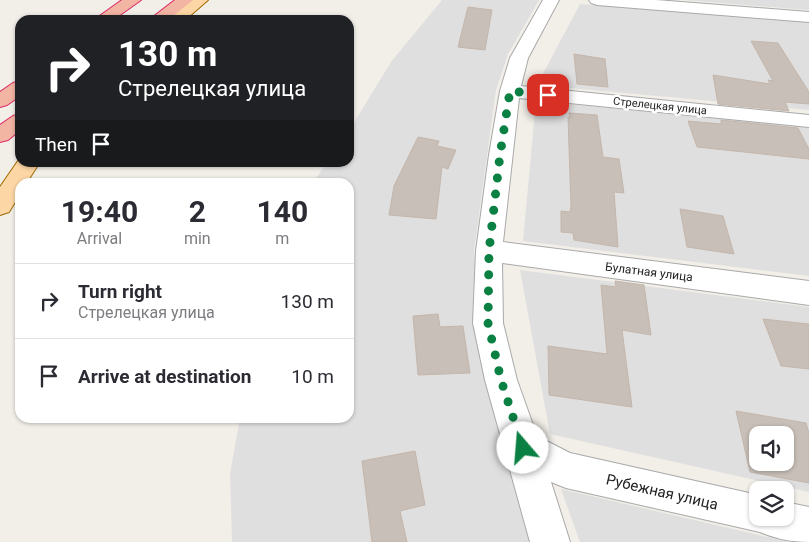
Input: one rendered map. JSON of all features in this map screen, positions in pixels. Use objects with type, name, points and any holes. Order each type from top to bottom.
[{"type":"highway","points":[[110,15],[133,0]]},
{"type":"highway","points":[[126,15],[148,0]]},
{"type":"highway","points":[[164,15],[185,0]]},
{"type":"highway","points":[[0,86],[15,76]]},
{"type":"highway","points":[[0,101],[15,90]]},
{"type":"highway","points":[[0,135],[15,124]]},
{"type":"main road","points":[[181,15],[200,0]]},
{"type":"main road","points":[[18,178],[26,167]]},
{"type":"main road","points":[[0,206],[15,183]]},
{"type":"street","points":[[550,542],[501,380],[488,323],[489,251],[500,155],[510,91],[519,58],[551,0]]},
{"type":"street","points":[[597,0],[809,17]]},
{"type":"street","name":"Стрелецкая улица","points":[[510,91],[809,121]]},
{"type":"street","name":"Булатная улица","points":[[489,251],[809,293]]},
{"type":"street","name":"Рубежная улица","points":[[523,448],[566,470],[749,512]]},
{"type":"street","points":[[794,523],[809,526]]},
{"type":"shaded area","points":[[442,0],[539,0],[508,54],[496,90],[474,251],[484,377],[531,542],[232,542],[230,474],[239,423],[354,423],[354,178],[316,178],[324,167],[354,167],[354,123],[391,62]]},
{"type":"shaded area","points":[[684,0],[809,0],[809,10]]},
{"type":"shaded area","points":[[580,4],[809,22],[809,110],[537,85]]},
{"type":"shaded area","points":[[536,101],[809,127],[809,276],[523,241]]},
{"type":"shaded area","points":[[520,270],[809,307],[809,492],[794,489],[794,481],[760,481],[550,434]]},
{"type":"shaded area","points":[[561,489],[789,542],[580,542]]},
{"type":"building","points":[[468,7],[492,10],[485,50],[458,47]]},
{"type":"building","points":[[751,41],[778,43],[809,92],[809,104],[785,102],[789,111],[718,104],[713,75],[770,84],[768,80],[773,81]]},
{"type":"building","points":[[574,54],[605,59],[608,87],[577,84]]},
{"type":"building","points":[[569,113],[597,115],[603,157],[619,159],[624,193],[614,192],[618,247],[574,240],[573,233],[561,232],[561,211],[570,212],[571,206]]},
{"type":"building","points":[[721,120],[798,128],[809,149],[809,159],[697,147],[688,121],[721,124]]},
{"type":"building","points":[[418,137],[439,141],[437,146],[456,150],[448,169],[442,167],[436,219],[389,215],[394,186]]},
{"type":"building","points":[[680,209],[723,216],[734,254],[687,247]]},
{"type":"building","points":[[615,281],[644,285],[651,335],[622,330],[632,407],[549,395],[548,346],[607,354],[601,285],[616,287]]},
{"type":"building","points":[[438,314],[440,327],[463,326],[470,373],[418,375],[413,316]]},
{"type":"building","points":[[763,319],[809,324],[809,369],[781,366]]},
{"type":"building","points":[[736,411],[806,423],[809,433],[809,483],[750,472],[794,471],[794,426],[749,426],[749,468]]},
{"type":"building","points":[[415,451],[425,505],[400,511],[407,542],[372,542],[362,461]]},
{"type":"route","points":[[523,448],[501,380],[488,323],[489,251],[500,155],[510,91],[548,95]]}]
